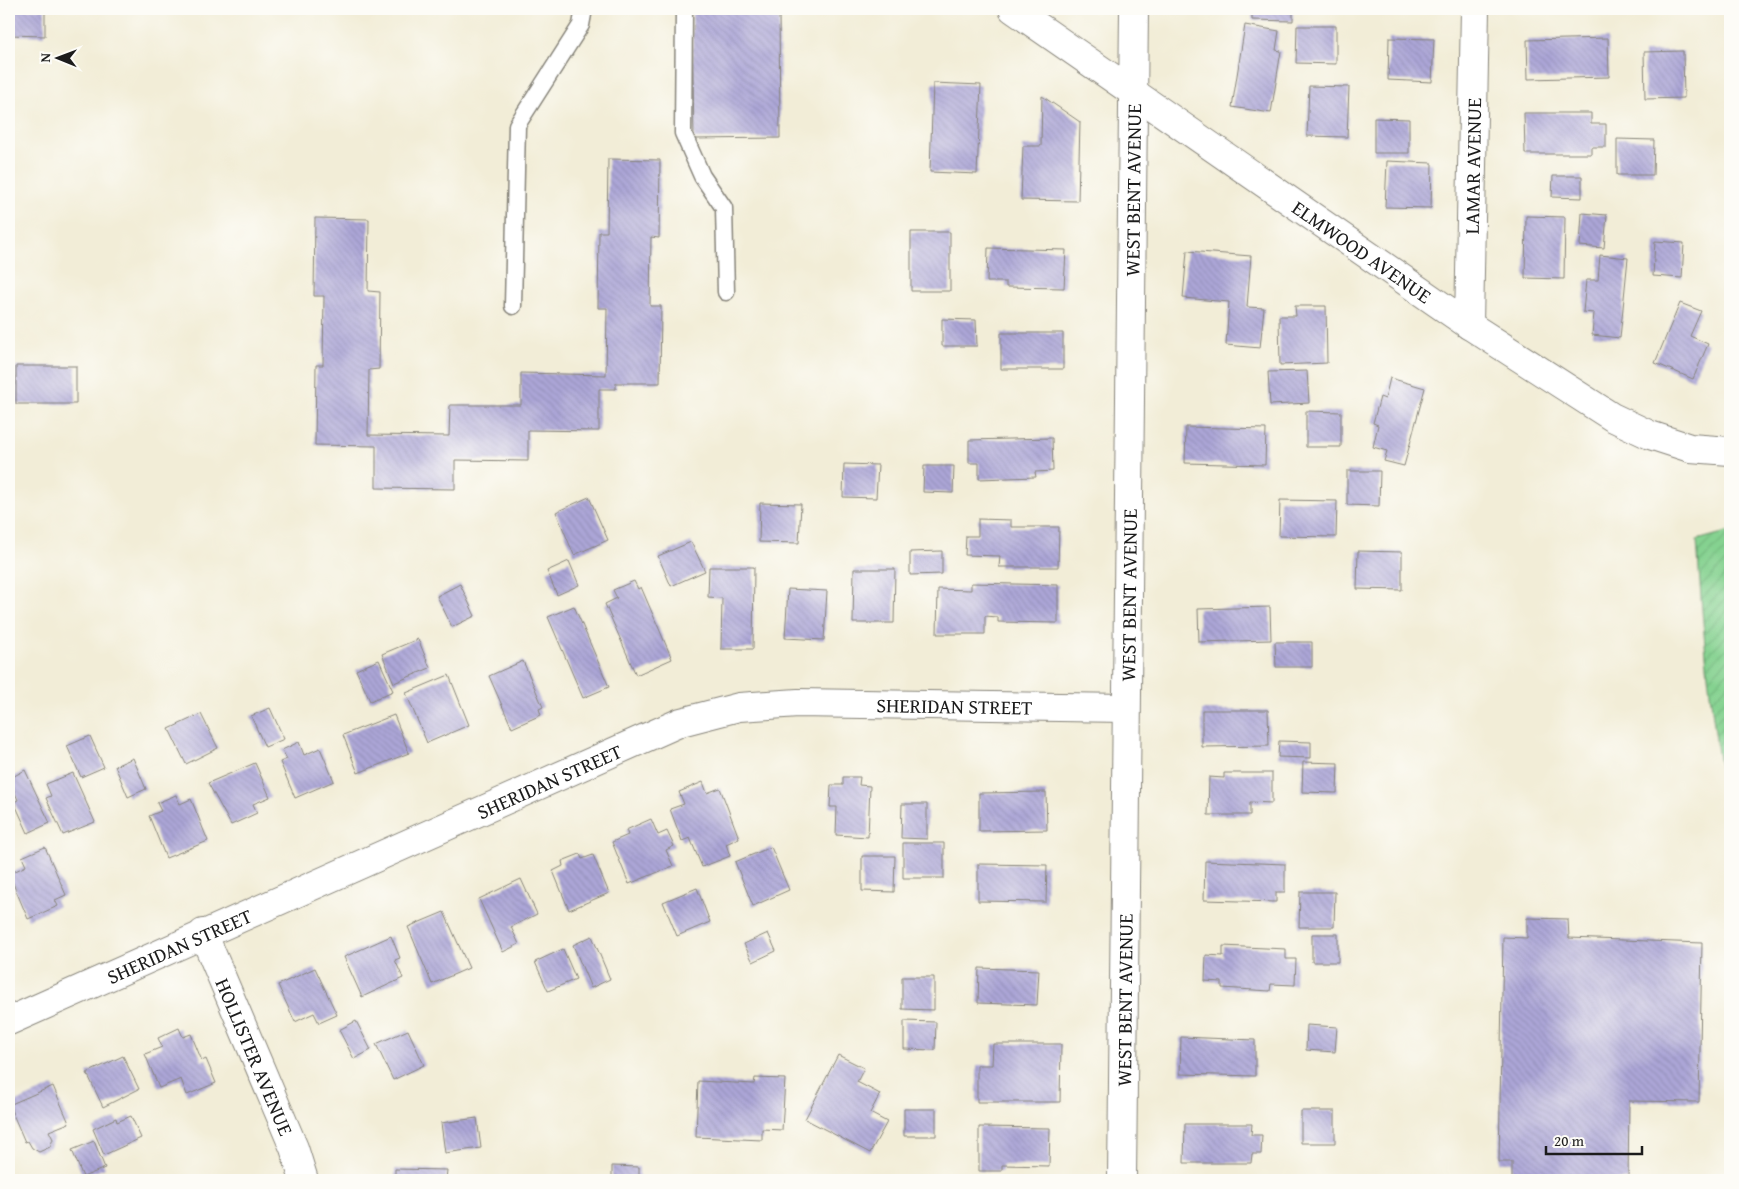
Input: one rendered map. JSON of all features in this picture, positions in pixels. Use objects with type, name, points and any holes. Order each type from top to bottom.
[{"type":"street","name":"ELMWOOD AVENUE","points":[[1013,9],[1469,325],[1612,417],[1650,436],[1690,448],[1730,451]]},
{"type":"street","name":"WEST BENT AVENUE","points":[[1122,1180],[1134,9]]},
{"type":"street","name":"LAMAR AVENUE","points":[[1469,325],[1475,9]]},
{"type":"street","name":"SHERIDAN STREET","points":[[9,1021],[681,722],[739,707],[798,703],[1126,708]]},
{"type":"street","name":"HOLLISTER AVENUE","points":[[203,934],[294,1148],[304,1180]]},
{"type":"lane","points":[[513,306],[516,125],[581,25],[584,9]]},
{"type":"lane","points":[[684,9],[683,133],[702,176],[724,208],[726,292]]},
{"type":"green space","points":[[1730,531],[1730,820],[1723,785],[1709,681],[1697,540]]},
{"type":"building","points":[[9,9],[45,9],[45,36],[9,35]]},
{"type":"building","points":[[692,9],[779,9],[780,138],[694,139]]},
{"type":"building","points":[[1252,9],[1293,9],[1293,21],[1252,20]]},
{"type":"building","points":[[1529,9],[1586,9],[1586,12],[1529,12]]},
{"type":"building","points":[[1245,25],[1279,31],[1276,50],[1281,51],[1271,113],[1232,107]]},
{"type":"building","points":[[1297,26],[1336,26],[1336,64],[1296,63]]},
{"type":"building","points":[[1389,38],[1434,39],[1432,82],[1388,80]]},
{"type":"building","points":[[1608,38],[1609,77],[1528,79],[1527,40]]},
{"type":"building","points":[[1683,51],[1684,98],[1645,99],[1644,52]]},
{"type":"building","points":[[933,83],[981,85],[977,174],[930,172]]},
{"type":"building","points":[[1309,86],[1349,87],[1347,137],[1307,136]]},
{"type":"building","points":[[1042,96],[1080,122],[1078,201],[1021,200],[1023,146],[1041,146]]},
{"type":"building","points":[[1524,113],[1591,113],[1591,124],[1606,124],[1606,147],[1591,147],[1591,154],[1525,154]]},
{"type":"building","points":[[1374,118],[1409,119],[1409,153],[1374,153]]},
{"type":"building","points":[[1617,139],[1654,140],[1653,175],[1617,175]]},
{"type":"building","points":[[608,159],[660,160],[659,238],[651,237],[650,306],[661,306],[660,383],[616,383],[616,389],[599,389],[599,431],[528,430],[528,461],[455,460],[455,489],[376,488],[376,446],[315,445],[316,365],[323,365],[324,296],[314,296],[315,218],[369,219],[368,291],[380,292],[379,369],[369,370],[368,435],[449,436],[450,405],[521,405],[521,373],[606,375],[607,308],[598,308],[599,232],[607,232]]},
{"type":"building","points":[[1387,161],[1432,163],[1431,208],[1385,207]]},
{"type":"building","points":[[1553,176],[1582,176],[1582,198],[1552,197]]},
{"type":"building","points":[[1582,213],[1607,215],[1604,248],[1580,246]]},
{"type":"building","points":[[1526,216],[1565,217],[1564,279],[1525,278]]},
{"type":"building","points":[[911,232],[950,232],[950,291],[911,291]]},
{"type":"building","points":[[1655,241],[1684,243],[1682,278],[1653,276]]},
{"type":"building","points":[[988,248],[1066,250],[1064,288],[1006,287],[1006,282],[987,282]]},
{"type":"building","points":[[1187,251],[1251,256],[1247,307],[1264,308],[1260,348],[1226,345],[1229,302],[1183,298]]},
{"type":"building","points":[[1600,255],[1628,258],[1620,338],[1592,335],[1594,313],[1583,312],[1586,280],[1598,280]]},
{"type":"building","points":[[1680,303],[1701,311],[1690,336],[1708,344],[1693,379],[1655,363]]},
{"type":"building","points":[[1295,306],[1326,306],[1327,363],[1280,365],[1279,316],[1296,316]]},
{"type":"building","points":[[942,319],[976,320],[977,346],[942,346]]},
{"type":"building","points":[[1001,333],[1063,333],[1063,369],[1001,369]]},
{"type":"building","points":[[16,366],[76,366],[76,404],[16,404]]},
{"type":"building","points":[[1307,371],[1309,403],[1270,405],[1268,372]]},
{"type":"building","points":[[1390,378],[1425,388],[1404,466],[1384,461],[1387,451],[1373,447],[1378,425],[1373,423],[1380,397],[1385,399]]},
{"type":"building","points":[[1306,411],[1341,412],[1341,447],[1306,447]]},
{"type":"building","points":[[1186,427],[1266,429],[1265,465],[1185,463]]},
{"type":"building","points":[[1052,438],[1053,471],[1035,472],[1036,477],[979,479],[979,463],[969,463],[969,440]]},
{"type":"building","points":[[844,464],[878,465],[876,498],[843,497]]},
{"type":"building","points":[[924,466],[954,466],[953,493],[923,492]]},
{"type":"building","points":[[1347,471],[1380,471],[1379,506],[1347,505]]},
{"type":"building","points":[[589,497],[608,540],[574,555],[556,512]]},
{"type":"building","points":[[1280,500],[1337,501],[1336,537],[1279,536]]},
{"type":"building","points":[[760,503],[801,504],[799,543],[759,542]]},
{"type":"building","points":[[978,519],[1011,520],[1011,527],[1059,527],[1058,567],[999,567],[1000,556],[965,555],[966,536],[978,536]]},
{"type":"building","points":[[691,542],[705,571],[671,586],[658,556]]},
{"type":"building","points":[[942,551],[942,574],[910,575],[910,552]]},
{"type":"building","points":[[1358,551],[1402,552],[1402,590],[1357,589]]},
{"type":"building","points":[[569,561],[579,585],[557,595],[547,571]]},
{"type":"building","points":[[709,567],[754,567],[753,649],[721,649],[722,598],[708,597]]},
{"type":"building","points":[[854,569],[895,569],[894,623],[853,623]]},
{"type":"building","points":[[634,581],[638,589],[641,587],[672,659],[636,675],[605,604],[617,598],[613,590]]},
{"type":"building","points":[[971,583],[1058,585],[1058,623],[998,622],[998,617],[985,616],[985,634],[937,634],[938,589],[971,590]]},
{"type":"building","points":[[460,584],[475,616],[452,627],[437,596]]},
{"type":"building","points":[[788,589],[827,591],[824,640],[785,638]]},
{"type":"building","points":[[574,606],[609,687],[583,698],[548,617]]},
{"type":"building","points":[[1270,607],[1271,640],[1199,642],[1198,609]]},
{"type":"building","points":[[418,639],[430,668],[394,683],[382,654]]},
{"type":"building","points":[[1275,642],[1312,642],[1312,667],[1276,667]]},
{"type":"building","points":[[379,660],[393,691],[370,701],[356,670]]},
{"type":"building","points":[[523,661],[543,707],[539,709],[541,715],[512,728],[489,676]]},
{"type":"building","points":[[449,675],[469,725],[427,743],[406,693]]},
{"type":"building","points":[[270,708],[284,739],[265,747],[251,716]]},
{"type":"building","points":[[1202,710],[1268,710],[1269,746],[1202,747]]},
{"type":"building","points":[[201,714],[218,748],[186,764],[169,729]]},
{"type":"building","points":[[394,715],[409,753],[358,773],[343,735]]},
{"type":"building","points":[[90,736],[104,767],[81,777],[67,746]]},
{"type":"building","points":[[1279,741],[1311,742],[1311,758],[1278,757]]},
{"type":"building","points":[[299,742],[304,755],[320,748],[334,781],[295,798],[280,762],[287,759],[282,750]]},
{"type":"building","points":[[133,758],[146,789],[128,797],[115,766]]},
{"type":"building","points":[[1303,762],[1338,763],[1337,793],[1302,792]]},
{"type":"building","points":[[255,763],[270,797],[253,804],[257,813],[231,825],[208,783]]},
{"type":"building","points":[[25,770],[50,823],[28,833],[14,802],[18,800],[9,779]]},
{"type":"building","points":[[73,773],[95,822],[63,835],[46,798],[51,796],[46,784]]},
{"type":"building","points":[[1224,773],[1272,773],[1272,803],[1250,802],[1250,815],[1208,815],[1209,777],[1224,778]]},
{"type":"building","points":[[843,777],[860,777],[859,785],[870,786],[868,837],[836,835],[837,807],[830,807],[831,785],[843,785]]},
{"type":"building","points":[[703,782],[707,793],[720,788],[739,838],[726,844],[730,856],[702,867],[690,838],[682,841],[670,809],[684,804],[679,792]]},
{"type":"building","points":[[1046,792],[1047,830],[979,831],[979,793]]},
{"type":"building","points":[[176,795],[180,804],[191,799],[208,841],[166,858],[149,816],[161,811],[157,803]]},
{"type":"building","points":[[902,804],[927,804],[927,839],[901,838]]},
{"type":"building","points":[[651,819],[658,835],[667,831],[674,846],[666,850],[673,866],[629,884],[612,842],[628,835],[626,830]]},
{"type":"building","points":[[903,843],[944,843],[944,878],[903,878]]},
{"type":"building","points":[[45,847],[66,895],[55,900],[58,906],[28,919],[9,874],[26,866],[22,857]]},
{"type":"building","points":[[771,847],[789,890],[753,906],[735,862]]},
{"type":"building","points":[[580,854],[582,859],[593,855],[609,893],[569,910],[553,871],[563,866],[562,861]]},
{"type":"building","points":[[862,856],[895,856],[894,892],[862,891]]},
{"type":"building","points":[[1205,861],[1285,864],[1285,892],[1276,892],[1276,902],[1204,900]]},
{"type":"building","points":[[978,864],[1047,865],[1046,902],[978,901]]},
{"type":"building","points":[[521,879],[537,914],[511,927],[519,944],[503,952],[479,899]]},
{"type":"building","points":[[697,888],[710,922],[677,936],[663,902]]},
{"type":"building","points":[[1300,892],[1335,892],[1334,927],[1299,927]]},
{"type":"building","points":[[444,912],[469,968],[432,984],[408,927]]},
{"type":"building","points":[[1527,918],[1568,919],[1569,938],[1702,943],[1699,1102],[1629,1101],[1628,1180],[1512,1180],[1512,1162],[1499,1162],[1503,937],[1527,938]]},
{"type":"building","points":[[768,933],[776,951],[753,962],[744,944]]},
{"type":"building","points":[[1312,934],[1338,934],[1338,962],[1312,962]]},
{"type":"building","points":[[391,936],[400,958],[395,960],[403,978],[362,997],[344,957]]},
{"type":"building","points":[[592,936],[610,979],[591,988],[573,945]]},
{"type":"building","points":[[1223,946],[1286,949],[1286,959],[1296,959],[1295,985],[1271,984],[1270,991],[1222,988],[1222,982],[1205,981],[1206,955],[1223,956]]},
{"type":"building","points":[[563,949],[576,979],[548,991],[535,962]]},
{"type":"building","points":[[315,968],[337,1015],[319,1023],[314,1013],[295,1022],[278,985]]},
{"type":"building","points":[[979,968],[1039,970],[1037,1005],[978,1003]]},
{"type":"building","points":[[902,977],[934,977],[934,1010],[902,1009]]},
{"type":"building","points":[[356,1021],[371,1050],[354,1059],[339,1030]]},
{"type":"building","points":[[904,1021],[936,1022],[935,1050],[904,1049]]},
{"type":"building","points":[[1307,1025],[1337,1027],[1335,1052],[1306,1050]]},
{"type":"building","points":[[179,1028],[183,1037],[191,1034],[202,1061],[206,1059],[216,1083],[187,1095],[181,1079],[159,1088],[145,1054],[162,1047],[158,1038]]},
{"type":"building","points":[[408,1030],[424,1065],[393,1080],[376,1044]]},
{"type":"building","points":[[1181,1037],[1255,1040],[1255,1076],[1180,1074]]},
{"type":"building","points":[[993,1044],[1061,1044],[1060,1102],[977,1102],[977,1065],[992,1065]]},
{"type":"building","points":[[838,1055],[864,1068],[857,1082],[880,1094],[870,1113],[887,1122],[870,1153],[805,1119]]},
{"type":"building","points":[[123,1056],[139,1089],[103,1107],[87,1073]]},
{"type":"building","points":[[755,1078],[785,1079],[782,1130],[762,1129],[762,1140],[696,1137],[698,1081],[754,1084]]},
{"type":"building","points":[[53,1086],[69,1123],[49,1131],[53,1139],[50,1147],[39,1152],[32,1148],[28,1141],[25,1142],[9,1105]]},
{"type":"building","points":[[904,1109],[936,1109],[936,1136],[904,1136]]},
{"type":"building","points":[[1301,1111],[1335,1111],[1335,1143],[1301,1143]]},
{"type":"building","points":[[131,1116],[141,1138],[104,1155],[93,1129],[116,1118],[117,1122]]},
{"type":"building","points":[[477,1118],[481,1148],[445,1153],[441,1123]]},
{"type":"building","points":[[1185,1124],[1252,1124],[1251,1135],[1262,1135],[1261,1154],[1252,1154],[1251,1163],[1184,1163]]},
{"type":"building","points":[[979,1127],[1050,1128],[1049,1166],[1002,1165],[1002,1171],[979,1171]]},
{"type":"building","points":[[94,1141],[105,1168],[83,1177],[72,1150]]},
{"type":"building","points":[[612,1166],[639,1167],[639,1180],[584,1180],[584,1177],[612,1178]]},
{"type":"building","points":[[395,1169],[447,1170],[446,1180],[395,1180]]}]
